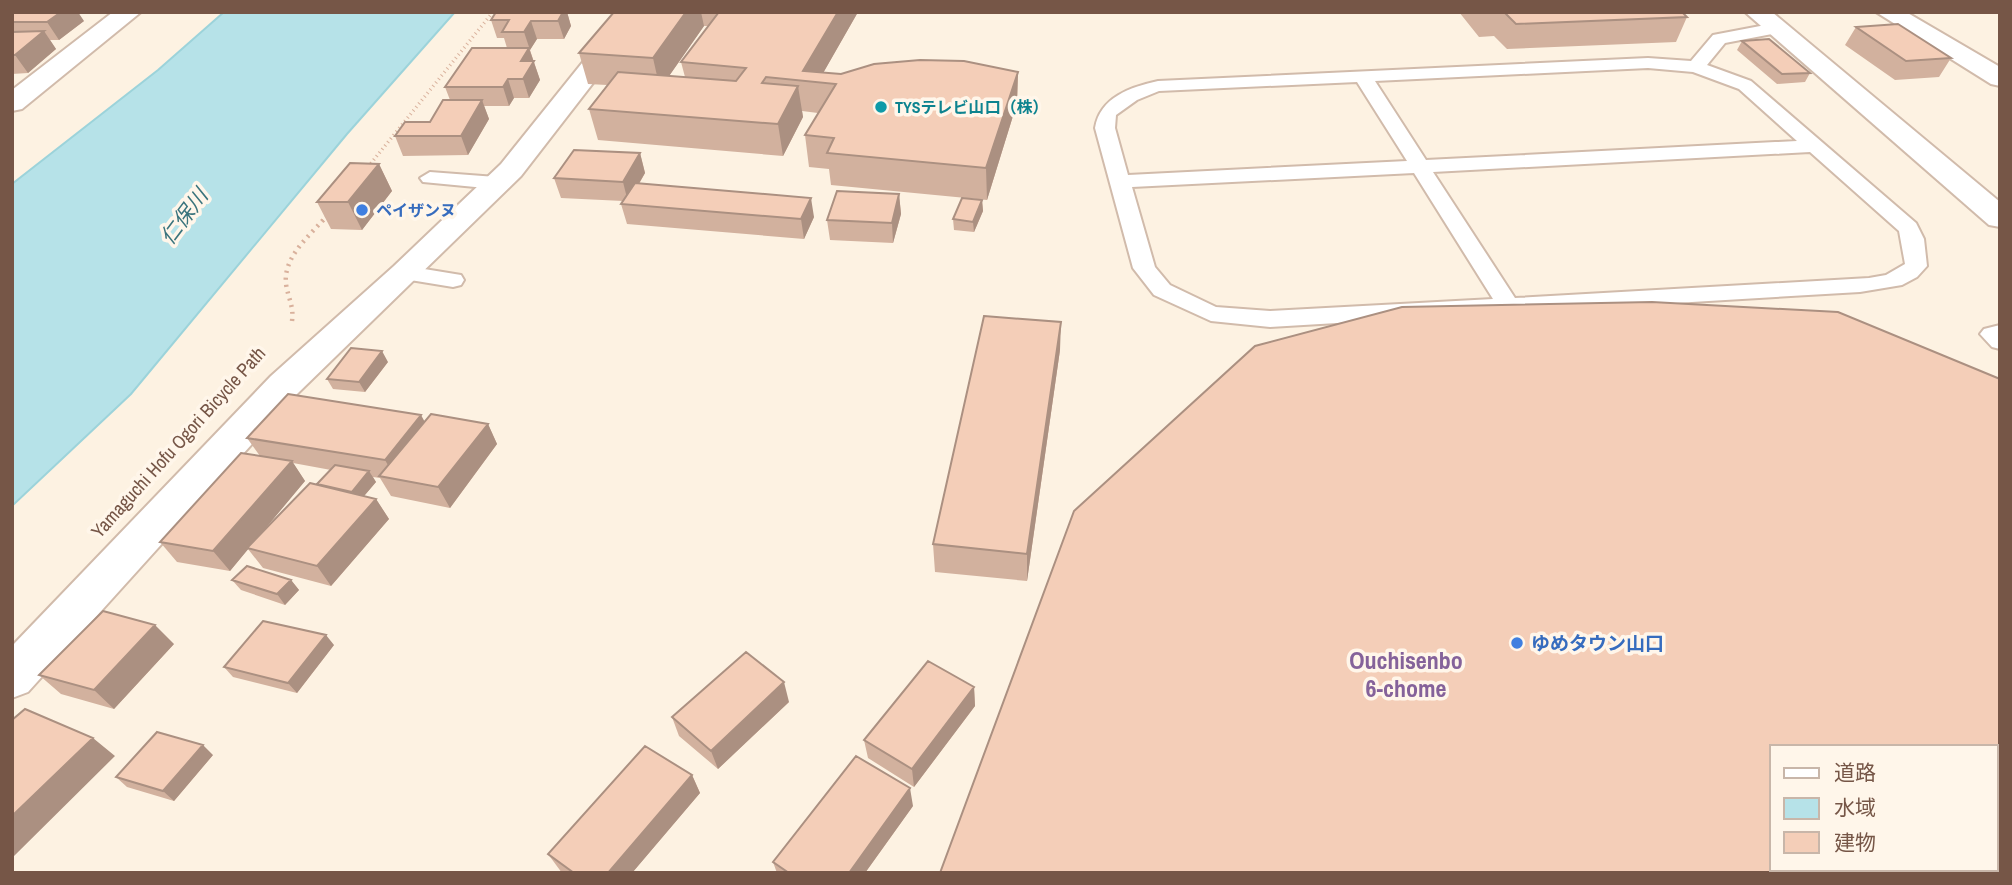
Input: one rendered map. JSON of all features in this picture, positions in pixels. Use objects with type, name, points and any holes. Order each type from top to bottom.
[{"type":"street","points":[[12,103],[129,12]]},
{"type":"street","points":[[12,678],[284,385],[406,274],[511,170],[636,12]]},
{"type":"street","points":[[1888,12],[2000,78]]},
{"type":"street","points":[[1767,20],[2000,218]]},
{"type":"lane","points":[[1696,67],[1719,39],[1767,20]]},
{"type":"lane","points":[[1648,63],[1696,67],[1745,85],[1908,228],[1913,239],[1916,266],[1906,275],[1886,284],[1270,319],[1212,314],[1163,290],[1144,268],[1105,128],[1107,113],[1133,93],[1158,86],[1363,77],[1648,63]]},
{"type":"lane","points":[[1363,77],[1509,306]]},
{"type":"lane","points":[[1119,181],[1814,146]]},
{"type":"lane","points":[[430,178],[496,183]]},
{"type":"lane","points":[[406,274],[453,280]]},
{"type":"lane","points":[[2000,333],[1992,334],[2000,341]]},
{"type":"path","points":[[364,171],[493,12]]},
{"type":"path","points":[[290,328],[295,305],[286,283],[288,265],[330,213]]},
{"type":"water","name":"仁保川","points":[[224,12],[455,12],[347,134],[131,394],[12,506],[12,184],[158,70]]},
{"type":"building","points":[[12,12],[61,12],[47,22],[12,22]]},
{"type":"building","points":[[496,12],[563,12],[558,21],[531,21],[524,32],[502,32],[509,20],[491,20]]},
{"type":"building","points":[[614,12],[686,12],[653,58],[579,53]]},
{"type":"building","points":[[719,12],[838,12],[803,71],[841,74],[874,64],[920,60],[964,61],[1018,72],[986,168],[827,153],[834,138],[805,135],[836,84],[766,77],[762,83],[798,86],[778,124],[589,109],[618,72],[736,81],[746,68],[681,62]]},
{"type":"building","points":[[1504,12],[1682,12],[1687,17],[1516,24]]},
{"type":"building","points":[[1898,24],[1951,58],[1906,61],[1856,27]]},
{"type":"building","points":[[44,31],[15,55],[12,55],[12,32]]},
{"type":"building","points":[[1769,39],[1810,73],[1782,74],[1742,41]]},
{"type":"building","points":[[472,48],[529,48],[521,61],[534,61],[523,79],[508,79],[503,87],[445,87]]},
{"type":"building","points":[[443,100],[482,100],[461,136],[395,136],[405,122],[430,122]]},
{"type":"building","points":[[574,150],[640,153],[623,182],[554,178]]},
{"type":"building","points":[[350,163],[379,164],[348,202],[317,202]]},
{"type":"building","points":[[635,183],[811,198],[801,219],[621,204]]},
{"type":"building","points":[[837,191],[899,194],[892,223],[827,220]]},
{"type":"building","points":[[962,198],[982,200],[973,222],[953,219]]},
{"type":"building","name":"ゆめタウン山口","points":[[1652,302],[1838,312],[2000,379],[2000,873],[940,873],[1074,511],[1255,346],[1402,307]]},
{"type":"building","points":[[984,316],[1061,322],[1027,554],[933,544]]},
{"type":"building","points":[[351,348],[382,351],[359,382],[327,379]]},
{"type":"building","points":[[288,394],[421,415],[385,460],[247,438]]},
{"type":"building","points":[[431,414],[488,424],[438,487],[379,476]]},
{"type":"building","points":[[241,453],[292,461],[213,551],[160,542]]},
{"type":"building","points":[[335,465],[369,471],[352,492],[317,484]]},
{"type":"building","points":[[310,483],[376,499],[317,566],[247,548]]},
{"type":"building","points":[[247,566],[291,580],[277,594],[232,580]]},
{"type":"building","points":[[103,611],[155,625],[94,690],[39,675]]},
{"type":"building","points":[[263,621],[326,635],[288,683],[224,667]]},
{"type":"building","points":[[746,652],[784,682],[711,751],[672,717]]},
{"type":"building","points":[[928,661],[974,687],[912,769],[864,740]]},
{"type":"building","points":[[25,709],[93,738],[12,816],[12,720]]},
{"type":"building","points":[[157,732],[203,745],[163,791],[116,777]]},
{"type":"building","points":[[645,746],[692,775],[608,873],[574,873],[548,854]]},
{"type":"building","points":[[856,756],[910,788],[849,873],[789,873],[773,862]]},
{"type":"place","name":"TYSテレビ山口（株）","points":[[881,107]]},
{"type":"place","name":"ペイザンヌ","points":[[362,210]]},
{"type":"place","name":"ゆめタウン山口","points":[[1517,643]]},
{"type":"district","name":"Ouchisenbo 6-chome","points":[[1406,675]]}]
